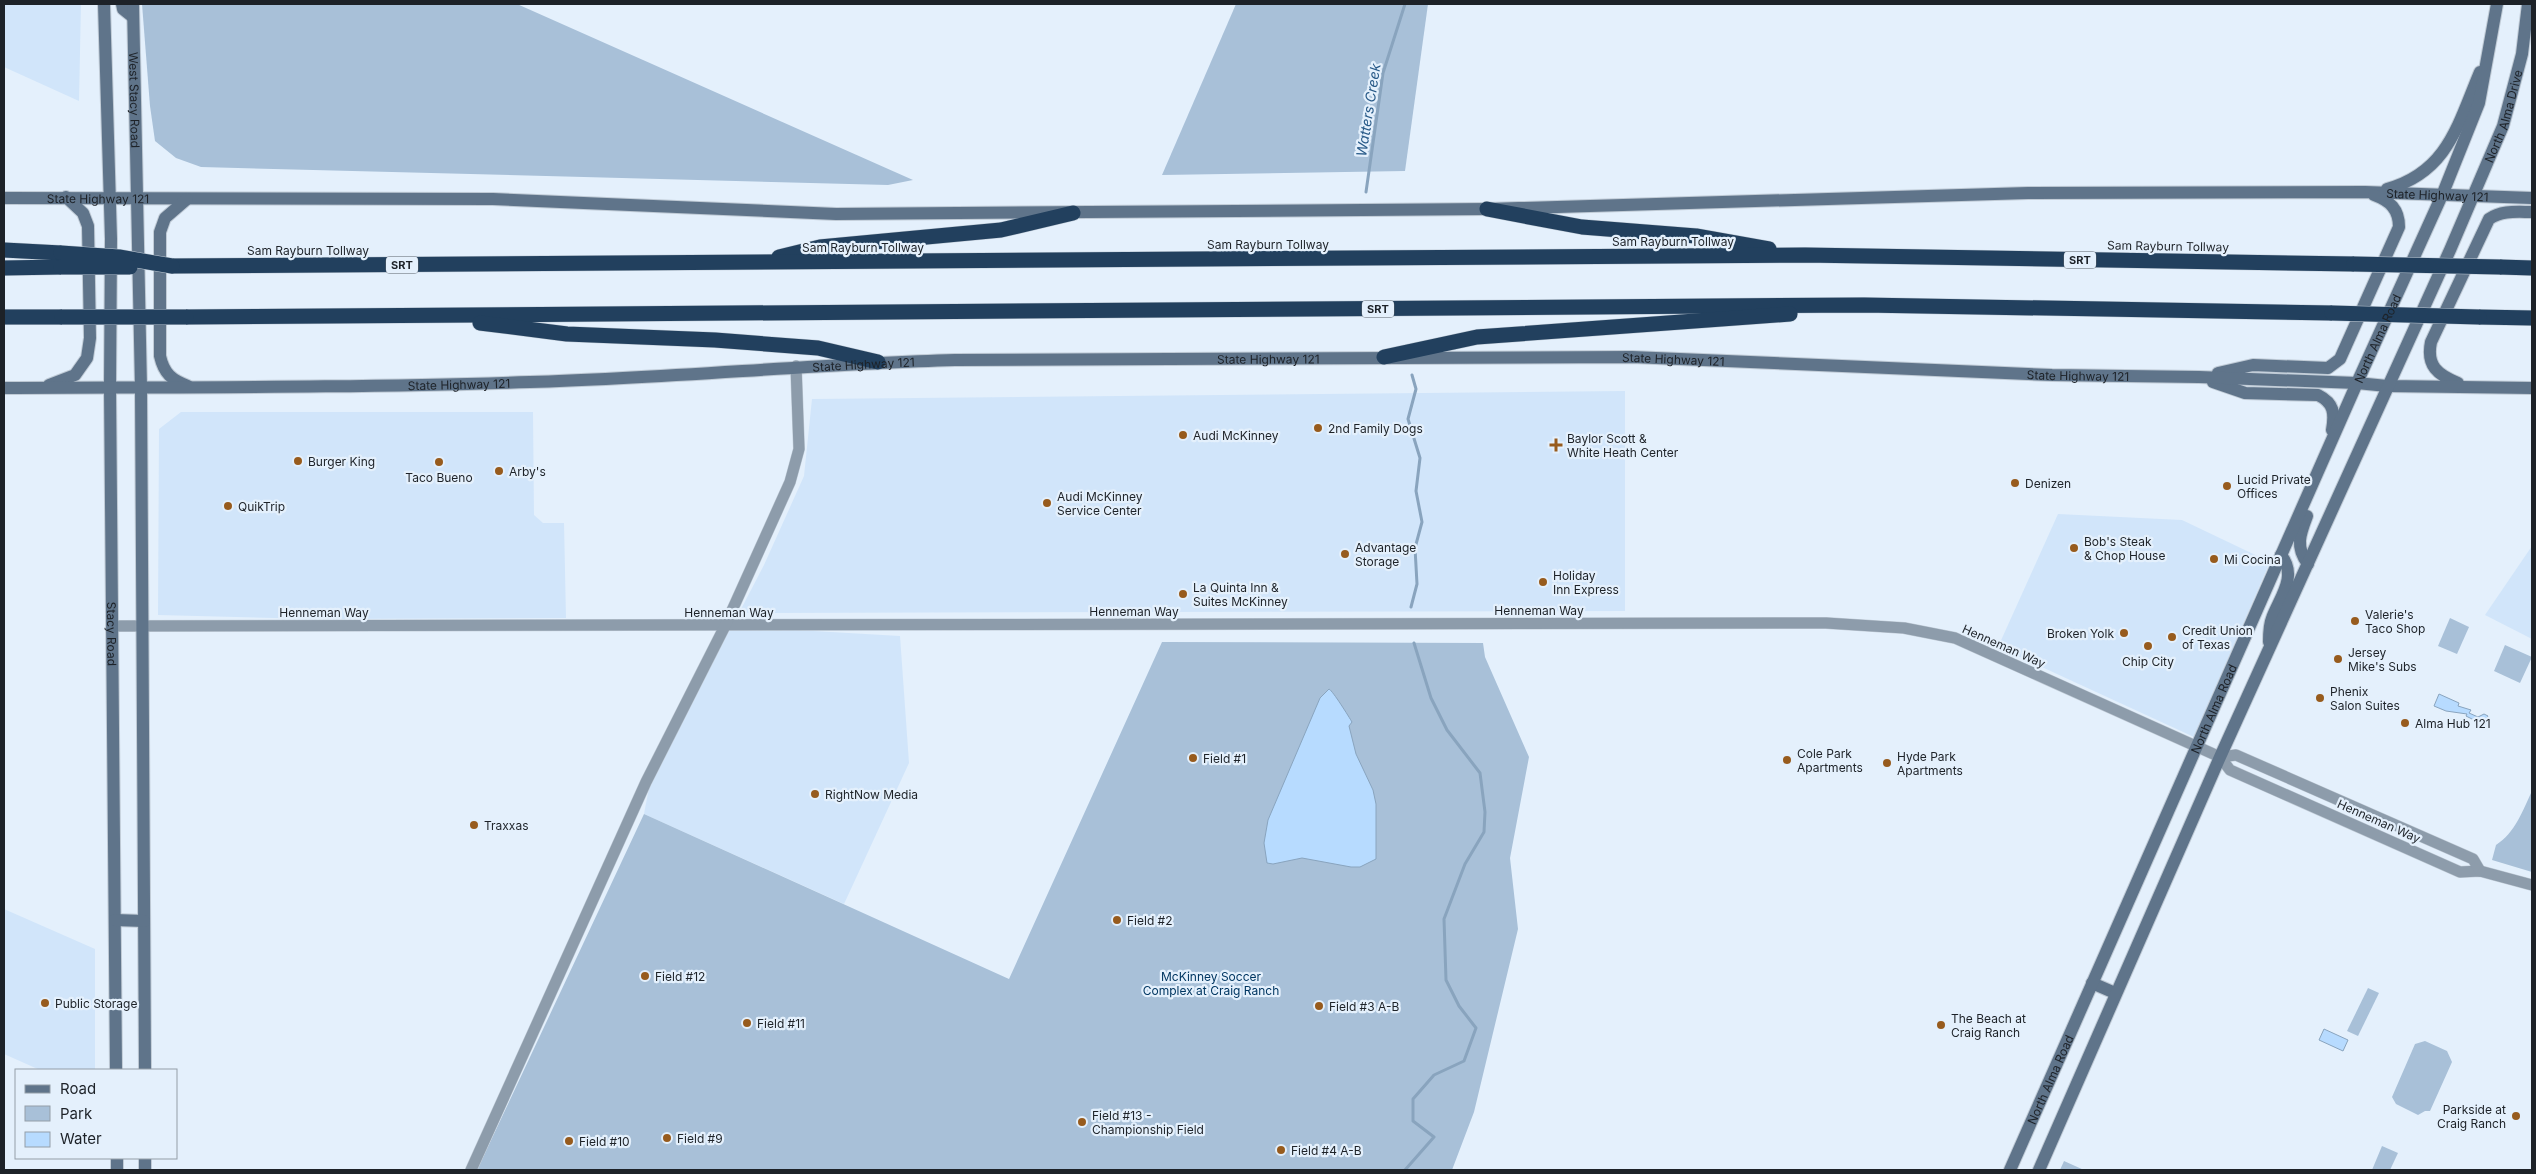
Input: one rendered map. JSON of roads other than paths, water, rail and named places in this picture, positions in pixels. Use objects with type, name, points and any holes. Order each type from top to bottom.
[{"type":"highway","points":[[1487,209],[1582,227],[1696,236],[1805,255]]},
{"type":"highway","points":[[758,263],[820,247],[1001,230],[1073,213]]},
{"type":"highway","points":[[4,250],[61,260]]},
{"type":"highway","name":"Sam Rayburn Tollway","points":[[4,268],[61,260],[178,266],[1805,255],[2532,268]]},
{"type":"highway","points":[[1384,357],[1477,337],[1763,317],[1864,306]]},
{"type":"highway","name":"SRT","points":[[4,318],[1864,306],[2532,318]]},
{"type":"highway","points":[[424,315],[568,334],[715,340],[818,348],[878,362]]},
{"type":"main road","points":[[104,4],[110,198]]},
{"type":"main road","points":[[122,4],[122,9],[133,17]]},
{"type":"main road","name":"West Stacy Road","points":[[132,4],[137,198]]},
{"type":"main road","points":[[2443,194],[2474,118],[2489,52],[2497,4]]},
{"type":"main road","name":"North Alma Drive","points":[[2473,195],[2511,103],[2522,54],[2528,4]]},
{"type":"main road","points":[[2365,192],[2406,184],[2438,161],[2459,120],[2489,52]]},
{"type":"main road","points":[[2199,377],[2253,365],[2328,368],[2340,359],[2399,227],[2398,215],[2392,204],[2385,199],[2365,192]]},
{"type":"main road","name":"State Highway 121","points":[[4,198],[493,199],[836,214],[1487,209],[2028,193],[2365,192],[2532,198]]},
{"type":"main road","name":"North Alma Road","points":[[2010,1170],[2328,448],[2443,194]]},
{"type":"main road","name":"North Alma Road","points":[[2038,1170],[2220,756],[2473,195]]},
{"type":"main road","points":[[42,388],[75,375],[87,358],[90,338],[88,226],[83,212],[66,197]]},
{"type":"main road","name":"Stacy Road","points":[[110,198],[116,1069]]},
{"type":"main road","points":[[137,198],[144,625],[145,1069]]},
{"type":"main road","points":[[187,199],[165,218],[160,232],[160,356],[163,369],[173,380],[192,388]]},
{"type":"main road","points":[[2463,386],[2442,376],[2432,367],[2429,352],[2431,342],[2489,219],[2496,214],[2505,212],[2532,212]]},
{"type":"main road","name":"State Highway 121","points":[[4,388],[192,388],[531,382],[878,362],[1384,357],[1632,357],[2052,375],[2199,377],[2357,383],[2387,386],[2532,388]]},
{"type":"main road","points":[[2199,377],[2245,393],[2318,395],[2327,400],[2334,415],[2328,448]]},
{"type":"main road","points":[[2307,497],[2310,503],[2309,511],[2298,543],[2302,557],[2308,564]]},
{"type":"main road","points":[[2268,651],[2271,620],[2288,581],[2289,568],[2281,555]]},
{"type":"main road","points":[[115,920],[144,921]]},
{"type":"main road","points":[[2092,983],[2115,993]]},
{"type":"street","points":[[471,1170],[646,782],[725,626],[790,482],[798,449],[796,366]]},
{"type":"street","name":"Henneman Way","points":[[113,626],[1826,623],[1904,628],[1955,638],[2220,756],[2236,755],[2473,859],[2480,870]]},
{"type":"street","name":"Henneman Way","points":[[2220,756],[2230,770],[2460,872],[2480,870],[2532,885]]},
{"type":"water","points":[[1329,689],[1352,722],[1349,726],[1356,754],[1373,790],[1376,804],[1376,859],[1360,867],[1302,858],[1273,864],[1267,863],[1264,843],[1268,820],[1320,698]]},
{"type":"water","points":[[2439,694],[2459,703],[2458,706],[2471,710],[2469,713],[2478,717],[2484,714],[2488,716],[2482,728],[2475,725],[2476,721],[2466,716],[2467,714],[2446,711],[2434,706]]},
{"type":"water","points":[[2324,1029],[2348,1040],[2343,1051],[2319,1040]]},
{"type":"waterway","name":"Watters Creek","points":[[1366,192],[1383,73],[1405,4]]},
{"type":"waterway","name":"Watters Creek","points":[[1411,607],[1417,584],[1415,548],[1422,522],[1416,491],[1420,458],[1408,419],[1416,389],[1412,375]]},
{"type":"waterway","name":"Watters Creek","points":[[1405,1170],[1434,1137],[1413,1121],[1413,1099],[1434,1075],[1464,1061],[1476,1028],[1459,1006],[1446,980],[1444,919],[1465,864],[1484,832],[1485,812],[1480,773],[1447,730],[1431,698],[1414,643]]},
{"type":"place","name":"2nd Family Dogs","points":[[1318,428]]},
{"type":"place","name":"Audi McKinney","points":[[1183,435]]},
{"type":"place","name":"Baylor Scott & White Heath Center","points":[[1556,445]]},
{"type":"place","name":"Burger King","points":[[298,461]]},
{"type":"place","name":"Taco Bueno","points":[[439,462]]},
{"type":"place","name":"Arby's","points":[[499,471]]},
{"type":"place","name":"Denizen","points":[[2015,483]]},
{"type":"place","name":"Lucid Private Offices","points":[[2227,486]]},
{"type":"place","name":"Audi McKinney Service Center","points":[[1047,503]]},
{"type":"place","name":"QuikTrip","points":[[228,506]]},
{"type":"place","name":"Bob's Steak & Chop House","points":[[2074,548]]},
{"type":"place","name":"Advantage Storage","points":[[1345,554]]},
{"type":"place","name":"Mi Cocina","points":[[2214,559]]},
{"type":"place","name":"Holiday Inn Express","points":[[1543,582]]},
{"type":"place","name":"La Quinta Inn & Suites McKinney","points":[[1183,594]]},
{"type":"place","name":"Valerie's Taco Shop","points":[[2355,621]]},
{"type":"place","name":"Broken Yolk","points":[[2124,633]]},
{"type":"place","name":"Credit Union of Texas","points":[[2172,637]]},
{"type":"place","name":"Chip City","points":[[2148,646]]},
{"type":"place","name":"Jersey Mike's Subs","points":[[2338,659]]},
{"type":"place","name":"Phenix Salon Suites","points":[[2320,698]]},
{"type":"place","name":"Alma Hub 121","points":[[2405,723]]},
{"type":"place","name":"Field #1","points":[[1193,758]]},
{"type":"place","name":"Cole Park Apartments","points":[[1787,760]]},
{"type":"place","name":"Hyde Park Apartments","points":[[1887,763]]},
{"type":"place","name":"RightNow Media","points":[[815,794]]},
{"type":"place","name":"Traxxas","points":[[474,825]]},
{"type":"place","name":"Field #2","points":[[1117,920]]},
{"type":"place","name":"Field #12","points":[[645,976]]},
{"type":"place","name":"Public Storage","points":[[45,1003]]},
{"type":"place","name":"Field #3 A-B","points":[[1319,1006]]},
{"type":"place","name":"Field #11","points":[[747,1023]]},
{"type":"place","name":"The Beach at Craig Ranch","points":[[1941,1025]]},
{"type":"place","name":"Parkside at Craig Ranch","points":[[2516,1116]]},
{"type":"place","name":"Field #13 - Championship Field","points":[[1082,1122]]},
{"type":"place","name":"Field #9","points":[[667,1138]]},
{"type":"place","name":"Field #10","points":[[569,1141]]},
{"type":"place","name":"Field #4 A-B","points":[[1281,1150]]},
{"type":"park label","name":"McKinney Soccer Complex at Craig Ranch","points":[[1211,983]]}]
